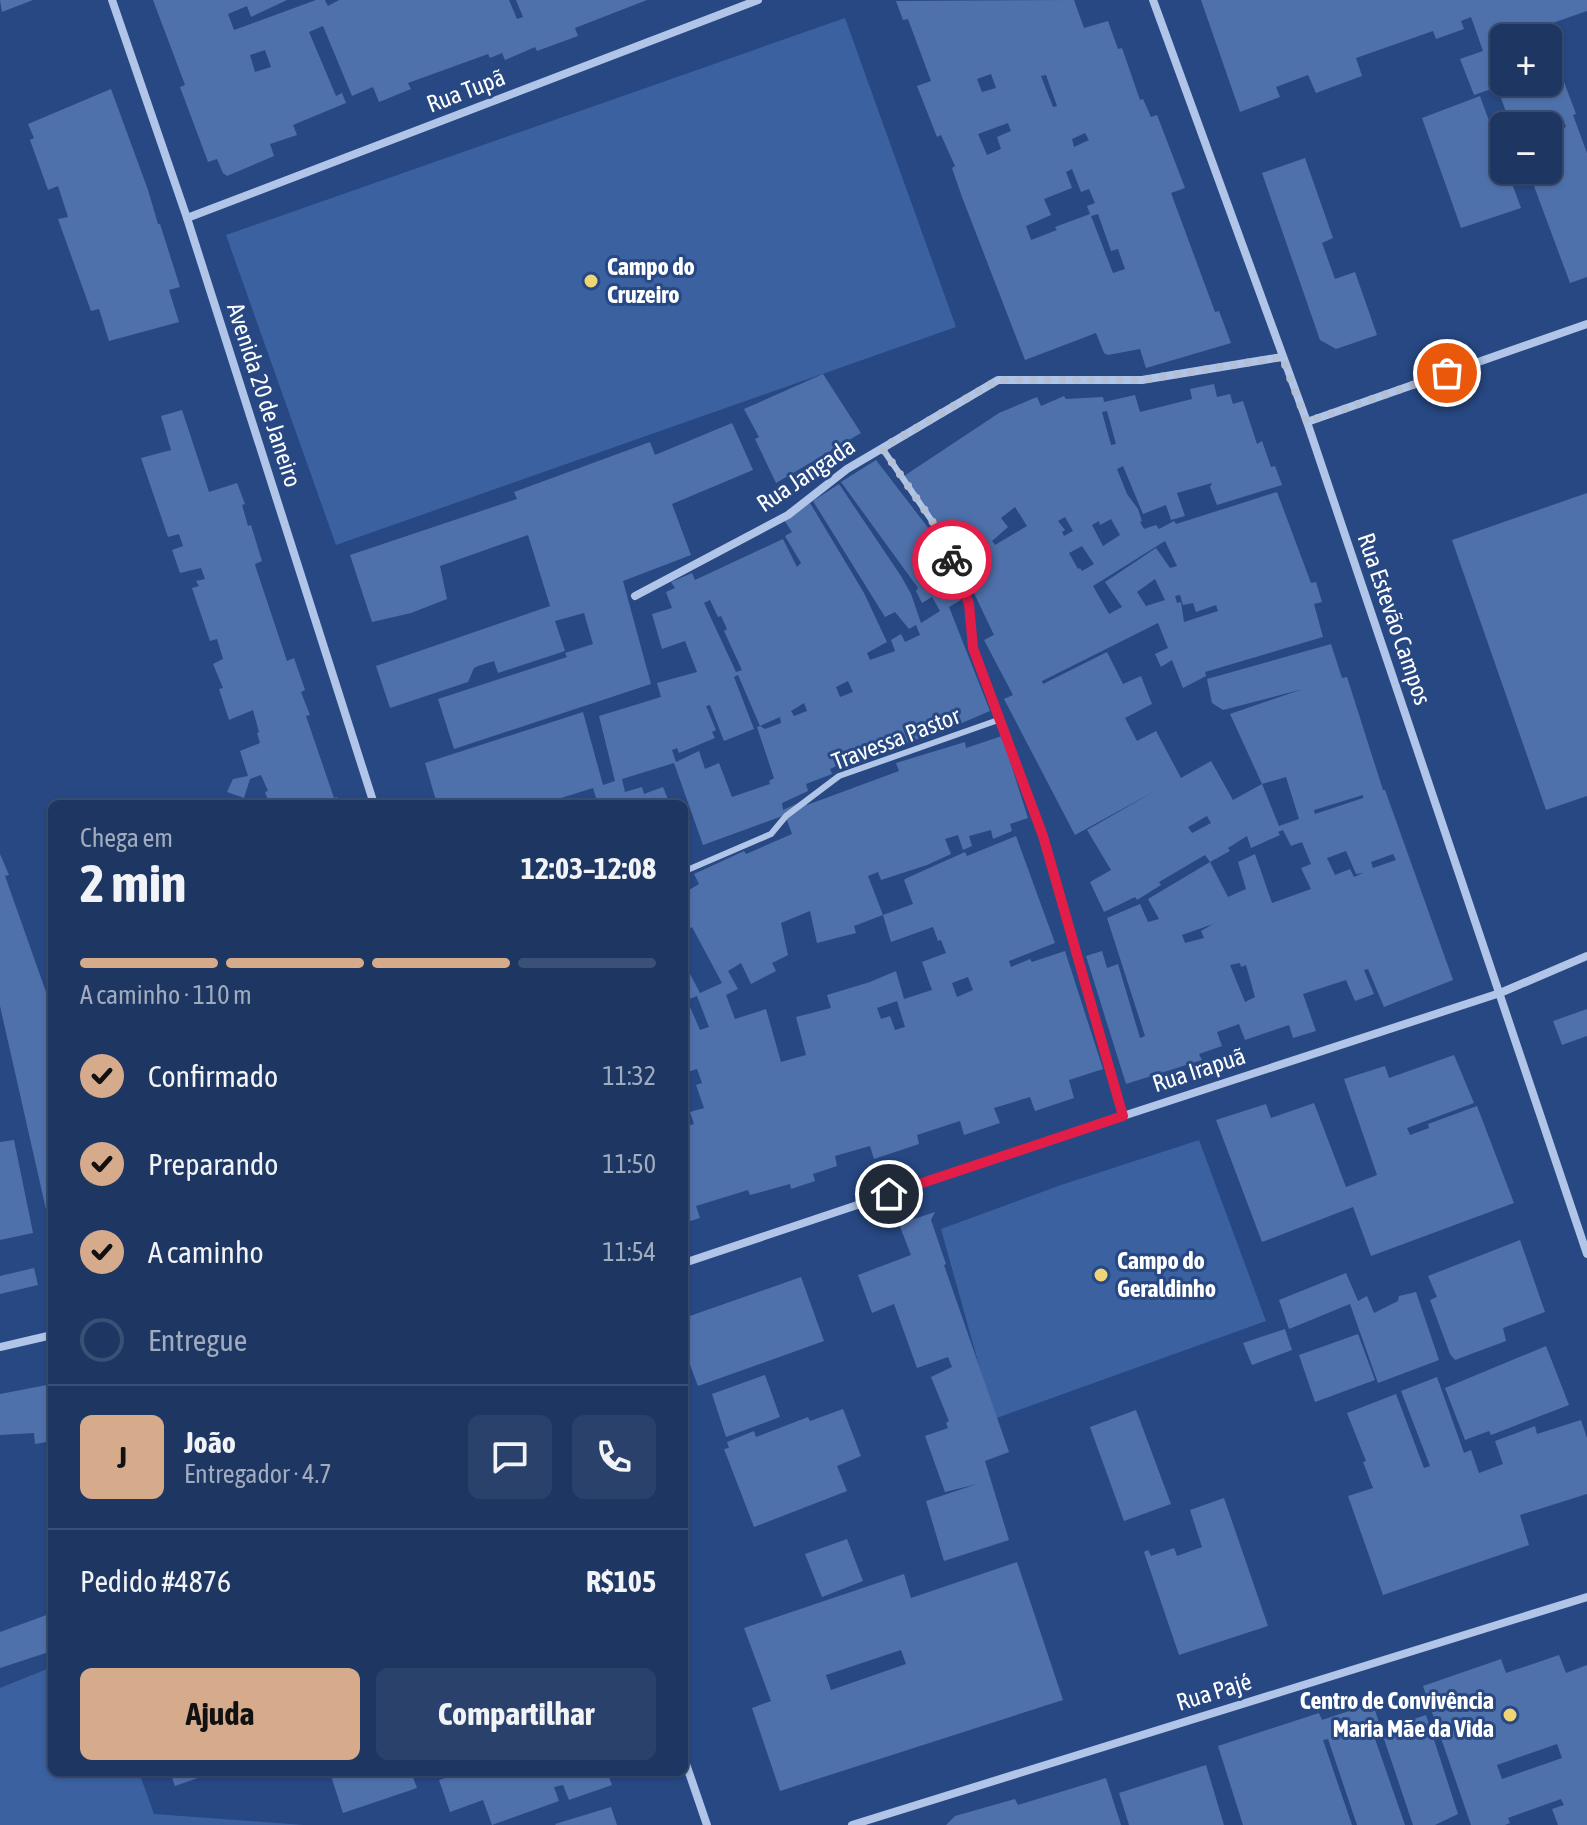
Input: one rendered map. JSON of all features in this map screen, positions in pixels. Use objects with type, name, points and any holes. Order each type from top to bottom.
[{"type":"street","name":"Avenida 20 de Janeiro","points":[[112,0],[187,218],[373,800]]},
{"type":"street","name":"Rua Tupã","points":[[187,218],[758,0]]},
{"type":"street","name":"Rua Estevão Campos","points":[[1153,0],[1307,422],[1587,1254]]},
{"type":"street","points":[[1307,422],[1587,324]]},
{"type":"street","name":"Rua Jangada","points":[[635,596],[788,515],[847,469],[998,380],[1142,380],[1282,357]]},
{"type":"street","name":"Rua Irapuã","points":[[688,1262],[1500,993],[1587,956]]},
{"type":"street","points":[[0,1347],[48,1336]]},
{"type":"street","name":"Rua Pajé","points":[[852,1825],[1587,1597]]},
{"type":"street","points":[[688,1770],[707,1825]]},
{"type":"lane","points":[[882,448],[943,537],[969,604],[973,648],[1043,836],[1123,1116]]},
{"type":"lane","name":"Travessa Pastor","points":[[688,869],[771,834],[786,816],[839,776],[1001,719]]},
{"type":"shaded area","name":"Campo do Cruzeiro","points":[[845,18],[956,327],[336,545],[226,235]]},
{"type":"shaded area","name":"Campo do Geraldinho","points":[[1199,1140],[1266,1321],[994,1419],[941,1229],[1061,1185]]},
{"type":"shaded area","points":[[48,1669],[48,1776],[140,1776],[154,1814],[304,1825],[0,1825],[0,1688]]},
{"type":"building","points":[[0,0],[33,0],[2,12]]},
{"type":"building","points":[[153,0],[287,0],[251,17],[247,6],[228,14],[234,30],[316,0],[325,0],[328,6],[339,0],[509,0],[517,19],[523,17],[516,0],[647,0],[575,28],[578,36],[537,51],[535,47],[505,60],[502,53],[490,58],[488,54],[408,83],[411,89],[379,102],[373,87],[352,96],[323,26],[309,32],[336,96],[342,93],[346,103],[293,125],[297,135],[270,144],[274,156],[227,176],[217,159],[208,162],[180,87],[185,85]],"holes":[[[265,50],[271,67],[255,72],[250,55]]]},
{"type":"building","points":[[1074,0],[1084,28],[1108,21],[1118,49],[1122,48],[1140,100],[1143,99],[1151,117],[1157,115],[1185,188],[1171,193],[1215,312],[1219,311],[1231,343],[1146,368],[1140,349],[1108,355],[1104,353],[1096,333],[1025,360],[962,197],[952,168],[955,166],[941,135],[937,137],[917,86],[931,81],[908,19],[903,20],[896,1]],"holes":[[[991,74],[996,88],[982,92],[977,79]],[[1046,75],[1057,106],[1053,107],[1041,76]],[[1008,123],[1011,131],[997,137],[1001,149],[987,155],[978,134]],[[1085,133],[1089,140],[1074,147],[1072,139]],[[1072,169],[1081,192],[1089,189],[1095,203],[1087,206],[1090,214],[1031,240],[1026,226],[1051,215],[1044,199],[1072,188],[1066,172]],[[1098,214],[1111,251],[1118,249],[1125,269],[1113,273],[1091,216]]]},
{"type":"building","points":[[1201,0],[1587,0],[1587,11],[1550,24],[1490,24],[1490,89],[1474,95],[1460,59],[1483,51],[1471,17],[1461,21],[1464,29],[1436,39],[1433,31],[1356,58],[1362,76],[1316,93],[1308,75],[1276,87],[1280,97],[1240,112]]},
{"type":"building","points":[[1562,76],[1587,153],[1587,277],[1570,283],[1533,184],[1562,184],[1562,129],[1566,127],[1562,112],[1506,112],[1500,96],[1562,96]]},
{"type":"building","points":[[111,89],[180,287],[169,290],[179,322],[109,341],[99,309],[91,311],[58,219],[68,217],[58,186],[48,190],[30,140],[34,138],[28,124]]},
{"type":"building","points":[[1480,96],[1490,124],[1490,184],[1512,184],[1521,208],[1461,228],[1422,118]]},
{"type":"building","points":[[1305,158],[1333,238],[1322,243],[1335,279],[1355,272],[1377,335],[1336,349],[1320,340],[1262,173]]},
{"type":"building","points":[[823,374],[861,433],[776,483],[755,439],[759,437],[744,409]]},
{"type":"building","points":[[1214,384],[1217,397],[1230,394],[1233,404],[1243,401],[1257,444],[1262,441],[1271,467],[1275,466],[1282,485],[1217,505],[1210,487],[1212,483],[1177,493],[1185,516],[1171,520],[1166,505],[1143,514],[1123,466],[1117,469],[1127,494],[1138,509],[1140,522],[1144,529],[1156,525],[1159,529],[1174,521],[1176,524],[1277,492],[1311,583],[1316,582],[1322,602],[1314,604],[1323,637],[1205,672],[1206,676],[1183,688],[1172,660],[1161,667],[1155,654],[1168,648],[1158,623],[1042,681],[1043,684],[1107,652],[1123,684],[1141,676],[1152,704],[1125,718],[1137,741],[1156,731],[1181,778],[1211,761],[1233,800],[1262,784],[1230,714],[1303,689],[1223,710],[1212,703],[1207,679],[1331,644],[1342,678],[1347,677],[1383,790],[1453,980],[1384,1007],[1368,969],[1364,970],[1374,994],[1355,1001],[1346,980],[1303,994],[1316,1031],[1293,1038],[1289,1025],[1245,1040],[1239,1024],[1217,1032],[1222,1046],[1199,1054],[1202,1060],[1126,1084],[1086,956],[1102,951],[1107,968],[1118,964],[1140,1038],[1145,1036],[1107,918],[1140,904],[1148,922],[1159,919],[1148,899],[1210,862],[1205,855],[1159,882],[1161,885],[1137,900],[1135,897],[1104,912],[1090,882],[1111,870],[1087,830],[1155,791],[1075,835],[1004,699],[1013,695],[984,640],[994,635],[961,566],[965,562],[904,476],[999,413],[1037,397],[1041,406],[1064,396],[1066,399],[1103,397],[1104,402],[1135,395],[1140,412],[1192,399],[1190,389]],"holes":[[[1107,411],[1116,444],[1111,445],[1102,412]],[[1015,507],[1027,526],[995,545],[992,541],[1008,527],[1001,518]],[[1065,517],[1073,531],[1064,536],[1062,532],[1065,530],[1058,521]],[[1111,519],[1120,535],[1103,546],[1092,525],[1099,521],[1100,525]],[[1165,541],[1177,566],[1170,568],[1156,548],[1105,582],[1122,607],[1109,614],[1093,586]],[[1082,546],[1094,564],[1082,571],[1069,553]],[[1155,579],[1165,600],[1146,606],[1137,592]],[[1180,595],[1183,605],[1193,603],[1196,612],[1216,605],[1218,611],[1184,622],[1181,602],[1177,603],[1175,596]],[[1286,777],[1299,819],[1279,826],[1262,784]],[[1363,795],[1363,798],[1315,814],[1314,810]],[[1207,816],[1211,823],[1192,833],[1188,827]],[[1283,830],[1291,846],[1302,842],[1311,864],[1301,868],[1311,889],[1272,903],[1255,854],[1238,862],[1246,889],[1228,897],[1210,862],[1230,851],[1228,848],[1247,836],[1251,848],[1280,835],[1278,832]],[[1346,851],[1356,874],[1363,873],[1354,877],[1350,869],[1335,875],[1327,858]],[[1393,854],[1396,860],[1373,868],[1371,862]],[[1213,924],[1201,931],[1204,938],[1185,943],[1182,935]],[[1230,965],[1246,965],[1255,997],[1245,1002]]]},
{"type":"building","points":[[182,410],[209,492],[237,483],[245,504],[242,505],[248,526],[251,525],[262,561],[255,564],[256,568],[287,661],[294,658],[305,690],[301,692],[310,715],[306,716],[334,798],[338,800],[268,800],[265,792],[268,791],[261,775],[250,779],[244,798],[227,792],[233,779],[248,776],[240,751],[260,743],[259,732],[253,710],[229,720],[219,689],[223,688],[213,664],[223,659],[217,639],[210,641],[192,588],[199,586],[196,581],[205,579],[201,568],[180,573],[172,550],[183,546],[179,534],[168,537],[141,458],[171,450],[161,416]]},
{"type":"building","points":[[732,423],[753,470],[672,504],[691,555],[623,581],[651,684],[454,749],[438,699],[567,657],[565,653],[593,644],[584,613],[555,621],[565,651],[498,673],[494,661],[478,666],[468,682],[390,708],[376,666],[550,606],[528,535],[440,566],[447,599],[411,613],[372,622],[350,555],[517,499],[514,492],[650,442],[655,455]]},
{"type":"building","points":[[876,460],[946,551],[942,554],[953,569],[948,573],[961,600],[949,607],[990,711],[929,737],[928,734],[854,763],[852,759],[830,769],[832,774],[806,784],[808,791],[782,803],[783,810],[805,800],[807,805],[899,771],[896,763],[965,742],[966,748],[1002,736],[1028,818],[1010,824],[1012,831],[993,839],[991,830],[969,836],[972,846],[963,850],[958,835],[945,839],[951,854],[927,865],[881,880],[878,872],[868,876],[883,915],[913,904],[904,880],[907,878],[965,852],[967,856],[1016,836],[1055,943],[1009,961],[1011,967],[1065,951],[1103,1069],[1069,1080],[1074,1098],[1035,1111],[1030,1097],[994,1108],[1000,1123],[964,1135],[960,1121],[917,1135],[919,1144],[874,1159],[870,1146],[835,1156],[837,1166],[813,1174],[815,1181],[791,1189],[790,1184],[750,1195],[748,1190],[696,1206],[700,1218],[688,1222],[688,1126],[694,1124],[690,1112],[704,1108],[696,1085],[702,1083],[697,1069],[688,1072],[688,1002],[700,1030],[709,1027],[697,996],[688,1000],[688,970],[700,993],[722,983],[692,927],[688,929],[688,891],[699,884],[694,874],[792,834],[785,815],[703,845],[674,763],[622,779],[625,792],[642,787],[644,794],[663,787],[668,800],[597,800],[593,788],[555,800],[436,800],[425,763],[583,712],[603,785],[615,781],[599,716],[661,697],[657,683],[697,672],[685,641],[662,649],[652,614],[672,608],[666,592],[675,588],[671,582],[692,573],[695,580],[783,539],[797,567],[801,563],[785,536],[792,532],[784,520],[810,503],[864,593],[887,642],[867,653],[870,660],[895,651],[891,640],[901,634],[905,642],[920,635],[916,625],[909,629],[895,612],[885,617],[813,501],[839,484],[901,576],[921,623],[940,611],[932,597],[922,603],[916,591],[918,588],[841,482]],"holes":[[[710,600],[718,617],[721,616],[727,629],[724,631],[742,670],[736,672],[704,603]],[[738,675],[760,726],[757,727],[774,778],[769,781],[770,784],[732,797],[719,763],[705,769],[699,751],[676,762],[672,750],[677,748],[679,753],[715,738],[712,732],[716,730],[706,706],[710,705],[724,741],[754,729],[734,677]],[[848,681],[853,692],[840,697],[836,687]],[[804,703],[807,711],[794,716],[791,711]],[[780,717],[781,723],[765,729],[760,726]],[[810,911],[817,943],[856,933],[854,926],[883,915],[891,942],[933,927],[946,953],[922,962],[932,990],[904,999],[896,971],[827,995],[831,1008],[796,1017],[806,1055],[781,1062],[766,1009],[735,1019],[726,995],[738,989],[728,971],[741,963],[751,984],[776,971],[772,963],[788,955],[781,923]],[[968,977],[973,990],[957,997],[952,983]],[[897,1001],[905,1027],[895,1030],[890,1016],[881,1019],[877,1008]]]},
{"type":"building","points":[[1587,493],[1587,796],[1546,810],[1452,540]]},
{"type":"building","points":[[0,854],[48,998],[48,1218],[0,1006]]},
{"type":"building","points":[[1587,1009],[1587,1036],[1562,1045],[1553,1021]]},
{"type":"building","points":[[1454,1055],[1474,1103],[1407,1128],[1410,1135],[1429,1128],[1428,1124],[1477,1106],[1514,1203],[1371,1256],[1353,1207],[1262,1242],[1216,1120],[1266,1104],[1271,1118],[1314,1103],[1346,1187],[1377,1175],[1344,1079],[1385,1066],[1389,1078]]},
{"type":"building","points":[[14,1140],[33,1233],[0,1240],[0,1142]]},
{"type":"building","points":[[935,1212],[931,1220],[944,1265],[1009,1452],[985,1461],[1009,1540],[944,1561],[926,1501],[977,1484],[945,1492],[925,1436],[948,1428],[946,1423],[949,1421],[931,1377],[952,1367],[948,1357],[917,1368],[894,1304],[872,1313],[858,1275],[911,1255],[899,1224]]},
{"type":"building","points":[[1520,1240],[1545,1312],[1503,1328],[1506,1341],[1455,1360],[1430,1300],[1437,1297],[1428,1276]]},
{"type":"building","points":[[34,1268],[38,1285],[0,1294],[0,1276]]},
{"type":"building","points":[[1346,1273],[1358,1301],[1367,1296],[1374,1313],[1398,1301],[1399,1296],[1416,1292],[1439,1360],[1378,1383],[1350,1304],[1289,1329],[1279,1300]]},
{"type":"building","points":[[801,1277],[824,1341],[698,1386],[688,1360],[688,1317]]},
{"type":"building","points":[[1285,1329],[1292,1350],[1252,1365],[1243,1343]]},
{"type":"building","points":[[1358,1334],[1375,1380],[1315,1402],[1299,1355]]},
{"type":"building","points":[[1546,1346],[1569,1405],[1491,1435],[1489,1431],[1465,1440],[1445,1388]]},
{"type":"building","points":[[765,1375],[780,1417],[726,1437],[712,1394]]},
{"type":"building","points":[[1437,1377],[1464,1453],[1471,1450],[1479,1473],[1503,1464],[1495,1441],[1535,1426],[1537,1434],[1581,1420],[1587,1438],[1587,1494],[1520,1515],[1529,1545],[1383,1595],[1348,1496],[1373,1488],[1347,1413],[1396,1394],[1424,1468],[1430,1466],[1401,1391]]},
{"type":"building","points":[[48,1385],[48,1442],[35,1444],[34,1433],[0,1435],[0,1394]]},
{"type":"building","points":[[843,1409],[861,1456],[837,1466],[847,1491],[754,1527],[724,1449],[729,1448],[727,1442],[754,1431],[756,1437],[808,1417],[810,1421]]},
{"type":"building","points":[[1136,1410],[1171,1504],[1124,1521],[1090,1427]]},
{"type":"building","points":[[1224,1498],[1268,1626],[1179,1655],[1144,1552],[1148,1550],[1151,1556],[1174,1548],[1177,1556],[1202,1547],[1190,1510]]},
{"type":"building","points":[[847,1539],[863,1581],[822,1597],[805,1554]]},
{"type":"building","points":[[1017,1562],[1063,1700],[780,1791],[752,1708],[771,1701],[744,1628],[904,1574],[911,1598]],"holes":[[[901,1650],[906,1664],[831,1690],[826,1675]]]},
{"type":"building","points":[[48,1614],[48,1652],[0,1668],[0,1632]]},
{"type":"building","name":"Centro de Convivência Maria Mãe da Vida","points":[[1559,1655],[1566,1673],[1587,1665],[1587,1825],[1558,1825],[1552,1809],[1564,1805],[1561,1799],[1508,1818],[1510,1823],[1505,1825],[1471,1825],[1423,1686],[1501,1659],[1506,1673]],"holes":[[[1557,1744],[1562,1758],[1502,1779],[1497,1765]]]},
{"type":"building","points":[[1373,1703],[1381,1730],[1426,1715],[1458,1814],[1435,1825],[1413,1825],[1382,1733],[1374,1736],[1405,1825],[1357,1825],[1328,1739],[1323,1740],[1352,1825],[1243,1825],[1218,1746],[1319,1713],[1322,1720]]},
{"type":"building","points":[[1206,1765],[1224,1825],[1129,1825],[1119,1793]]},
{"type":"building","points":[[171,1776],[204,1776],[175,1786]]},
{"type":"building","points":[[331,1776],[412,1776],[417,1788],[343,1813]]},
{"type":"building","points":[[451,1776],[609,1776],[612,1785],[569,1800],[563,1785],[554,1787],[559,1801],[492,1825],[483,1800],[450,1812],[439,1780]]},
{"type":"building","points":[[1106,1778],[1121,1825],[946,1825],[955,1816],[1015,1799],[1018,1805]]},
{"type":"building","points":[[611,1807],[617,1825],[555,1824]]},
{"type":"way so far","points":[[952,560],[943,537],[882,448],[998,380],[1142,380],[1282,357],[1307,422],[1447,373]]},
{"type":"place","name":"Campo do Cruzeiro","points":[[591,281]]},
{"type":"place","name":"Campo do Geraldinho","points":[[1101,1275]]},
{"type":"place","name":"Centro de Convivência Maria Mãe da Vida","points":[[1510,1715]]},
{"type":"route","points":[[889,1194],[1123,1116],[1043,836],[973,648],[969,604],[952,560]]}]
